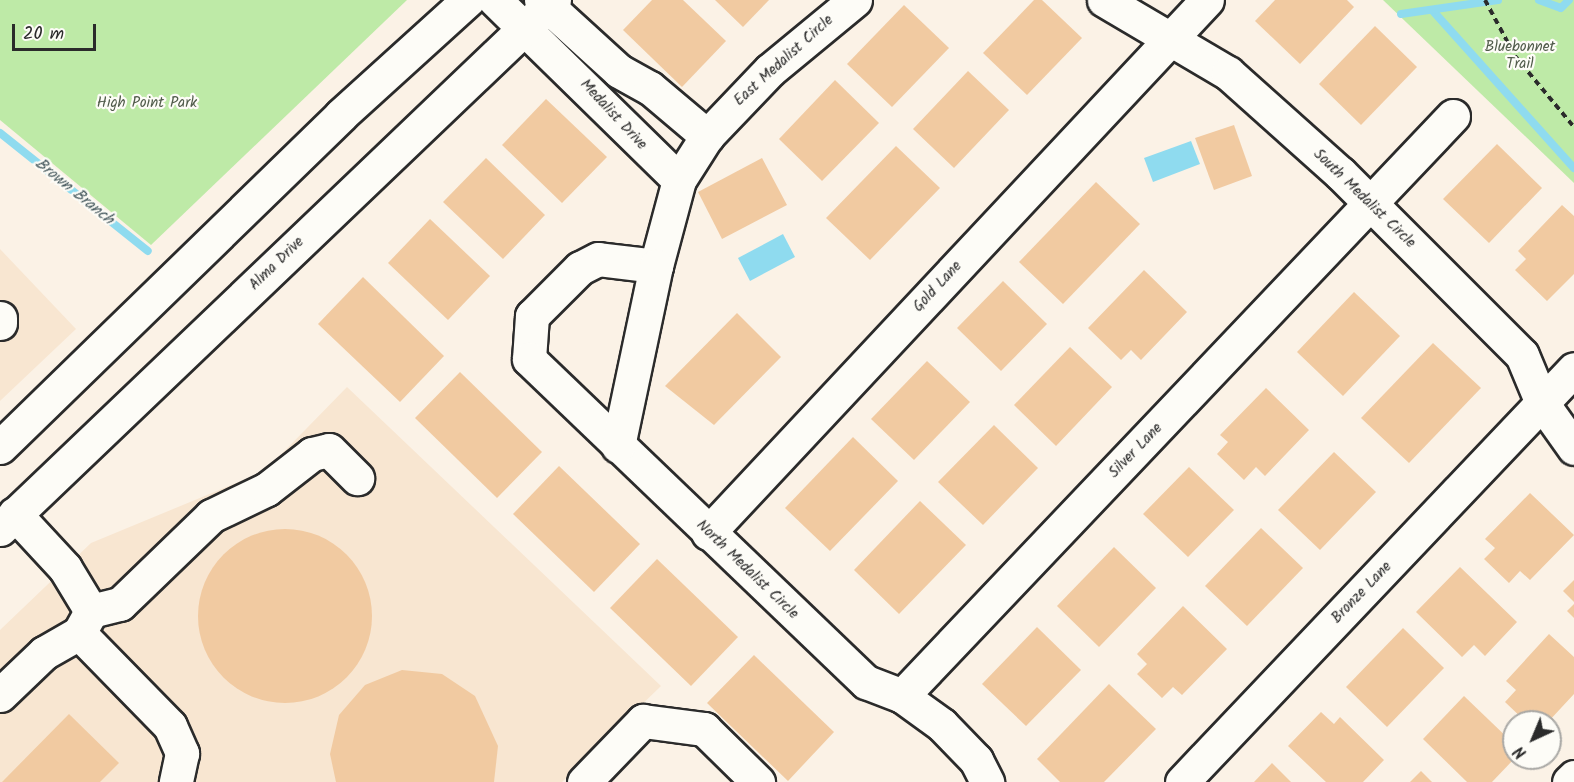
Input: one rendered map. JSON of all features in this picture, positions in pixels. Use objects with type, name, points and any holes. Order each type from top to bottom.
[{"type":"main road","points":[[0,447],[341,115],[468,0]]},
{"type":"main road","name":"Medalist Drive","points":[[495,0],[679,180]]},
{"type":"main road","name":"East Medalist Circle","points":[[618,446],[656,266],[679,180],[707,136],[770,70],[855,0]]},
{"type":"main road","name":"South Medalist Circle","points":[[1104,0],[1167,41],[1228,73],[1370,205],[1522,355],[1542,403],[1574,448]]},
{"type":"main road","name":"Gold Lane","points":[[708,533],[1207,0]]},
{"type":"main road","points":[[548,2],[619,71],[650,88],[707,136]]},
{"type":"main road","name":"Alma Drive","points":[[5,515],[525,29],[548,2]]},
{"type":"main road","name":"Silver Lane","points":[[902,696],[1453,116]]},
{"type":"main road","name":"North Medalist Circle","points":[[656,266],[598,260],[580,268],[532,316],[526,338],[535,370],[866,682],[902,696],[942,725],[976,760],[987,782]]},
{"type":"main road","points":[[0,318],[0,323]]},
{"type":"main road","name":"Bronze Lane","points":[[1182,782],[1574,369]]},
{"type":"main road","points":[[0,696],[44,653],[85,622],[120,603],[212,516],[267,489],[312,454],[329,450],[357,478]]},
{"type":"main road","points":[[5,515],[65,568],[85,622],[170,726],[182,753],[176,782]]},
{"type":"main road","points":[[584,782],[643,721],[704,729],[758,782]]},
{"type":"main road","points":[[1569,782],[1574,777]]},
{"type":"path","points":[[1485,0],[1515,56],[1574,127]]},
{"type":"shaded area","points":[[0,249],[76,329],[0,401]]},
{"type":"shaded area","points":[[347,387],[661,686],[562,782],[0,782],[0,630],[91,543],[265,471]]},
{"type":"green space","name":"High Point Park","points":[[0,0],[407,0],[151,245],[0,120]]},
{"type":"green space","name":"Bluebonnet Trail","points":[[1383,0],[1574,0],[1574,183]]},
{"type":"water","points":[[1191,141],[1200,164],[1153,182],[1144,158]]},
{"type":"water","points":[[783,234],[795,257],[750,281],[738,258]]},
{"type":"building","points":[[652,0],[683,0],[726,41],[682,87],[623,30]]},
{"type":"building","points":[[715,0],[769,0],[743,27]]},
{"type":"building","points":[[1034,0],[1042,0],[1082,38],[1027,95],[983,53]]},
{"type":"building","points":[[1275,0],[1347,0],[1354,7],[1300,64],[1255,21]]},
{"type":"building","points":[[904,5],[949,48],[892,107],[847,64]]},
{"type":"building","points":[[1375,26],[1417,67],[1361,125],[1319,84]]},
{"type":"building","points":[[968,71],[1009,110],[954,168],[913,129]]},
{"type":"building","points":[[835,80],[879,123],[822,181],[779,139]]},
{"type":"building","points":[[546,99],[607,157],[562,203],[502,145]]},
{"type":"building","points":[[1234,125],[1252,176],[1214,190],[1195,138]]},
{"type":"building","points":[[1497,144],[1542,188],[1489,243],[1443,199]]},
{"type":"building","points":[[896,146],[940,188],[870,260],[826,218]]},
{"type":"building","points":[[486,158],[545,215],[503,259],[443,202]]},
{"type":"building","points":[[762,158],[787,205],[722,239],[698,192]]},
{"type":"building","points":[[1096,182],[1140,224],[1063,304],[1019,262]]},
{"type":"building","points":[[1562,205],[1574,216],[1574,274],[1547,301],[1515,270],[1526,259],[1518,251]]},
{"type":"building","points":[[430,219],[490,276],[448,320],[388,263]]},
{"type":"building","points":[[1144,270],[1187,312],[1141,360],[1131,350],[1121,360],[1088,328]]},
{"type":"building","points":[[363,277],[444,356],[400,402],[318,324]]},
{"type":"building","points":[[1003,281],[1047,324],[1001,371],[957,328]]},
{"type":"building","points":[[1354,292],[1400,336],[1343,396],[1297,352]]},
{"type":"building","points":[[737,313],[781,357],[714,425],[665,386]]},
{"type":"building","points":[[1433,343],[1481,388],[1409,463],[1361,418]]},
{"type":"building","points":[[1070,347],[1112,387],[1056,446],[1014,405]]},
{"type":"building","points":[[927,361],[970,402],[914,460],[871,419]]},
{"type":"building","points":[[460,372],[542,452],[497,498],[415,418]]},
{"type":"building","points":[[1266,388],[1309,430],[1265,476],[1256,467],[1244,480],[1217,454],[1228,442],[1220,435]]},
{"type":"building","points":[[994,425],[1038,468],[983,525],[938,482]]},
{"type":"building","points":[[853,437],[898,481],[830,551],[785,508]]},
{"type":"building","points":[[1334,452],[1376,492],[1320,550],[1278,510]]},
{"type":"building","points":[[559,466],[640,544],[594,592],[513,514]]},
{"type":"building","points":[[1189,467],[1234,510],[1188,557],[1143,514]]},
{"type":"building","points":[[1530,493],[1574,535],[1530,580],[1520,571],[1509,583],[1484,559],[1495,548],[1485,539]]},
{"type":"building","points":[[920,501],[966,545],[899,614],[854,570]]},
{"type":"building","points":[[1261,528],[1303,568],[1247,626],[1205,586]]},
{"type":"building","points":[[285,529],[318,536],[333,544],[346,555],[357,568],[365,583],[372,616],[365,649],[357,664],[346,677],[333,688],[318,696],[285,703],[252,696],[237,688],[224,677],[213,664],[205,649],[198,616],[205,583],[213,568],[224,555],[237,544],[252,536]]},
{"type":"building","points":[[1114,547],[1156,588],[1099,647],[1057,606]]},
{"type":"building","points":[[657,559],[738,637],[691,686],[610,608]]},
{"type":"building","points":[[1460,567],[1517,622],[1485,656],[1474,645],[1462,657],[1416,612]]},
{"type":"building","points":[[1574,580],[1574,602],[1563,591]]},
{"type":"building","points":[[1574,604],[1574,618],[1567,611]]},
{"type":"building","points":[[1183,606],[1227,649],[1182,695],[1173,687],[1162,698],[1137,674],[1147,664],[1137,654]]},
{"type":"building","points":[[1037,627],[1081,670],[1026,726],[982,684]]},
{"type":"building","points":[[1403,628],[1444,668],[1387,727],[1346,687]]},
{"type":"building","points":[[1549,634],[1574,657],[1574,694],[1559,710],[1513,710],[1505,702],[1516,690],[1506,681]]},
{"type":"building","points":[[754,655],[834,732],[788,781],[707,703]]},
{"type":"building","points":[[402,670],[442,674],[475,696],[498,746],[494,782],[336,782],[330,754],[339,715],[365,685]]},
{"type":"building","points":[[1109,684],[1156,729],[1104,782],[1060,782],[1037,759]]},
{"type":"building","points":[[1464,696],[1502,732],[1503,770],[1492,782],[1467,782],[1423,739]]},
{"type":"building","points":[[1321,712],[1334,724],[1340,717],[1384,760],[1363,782],[1326,782],[1288,746]]},
{"type":"building","points":[[69,714],[119,763],[100,782],[2,782]]},
{"type":"building","points":[[1272,763],[1291,782],[1254,782]]},
{"type":"building","points":[[1421,771],[1432,782],[1410,782]]},
{"type":"waterway","points":[[1401,14],[1498,0]]},
{"type":"waterway","points":[[1539,0],[1561,8],[1569,0]]},
{"type":"waterway","points":[[1433,11],[1574,168]]},
{"type":"waterway","name":"Brown Branch","points":[[0,133],[148,251]]}]
